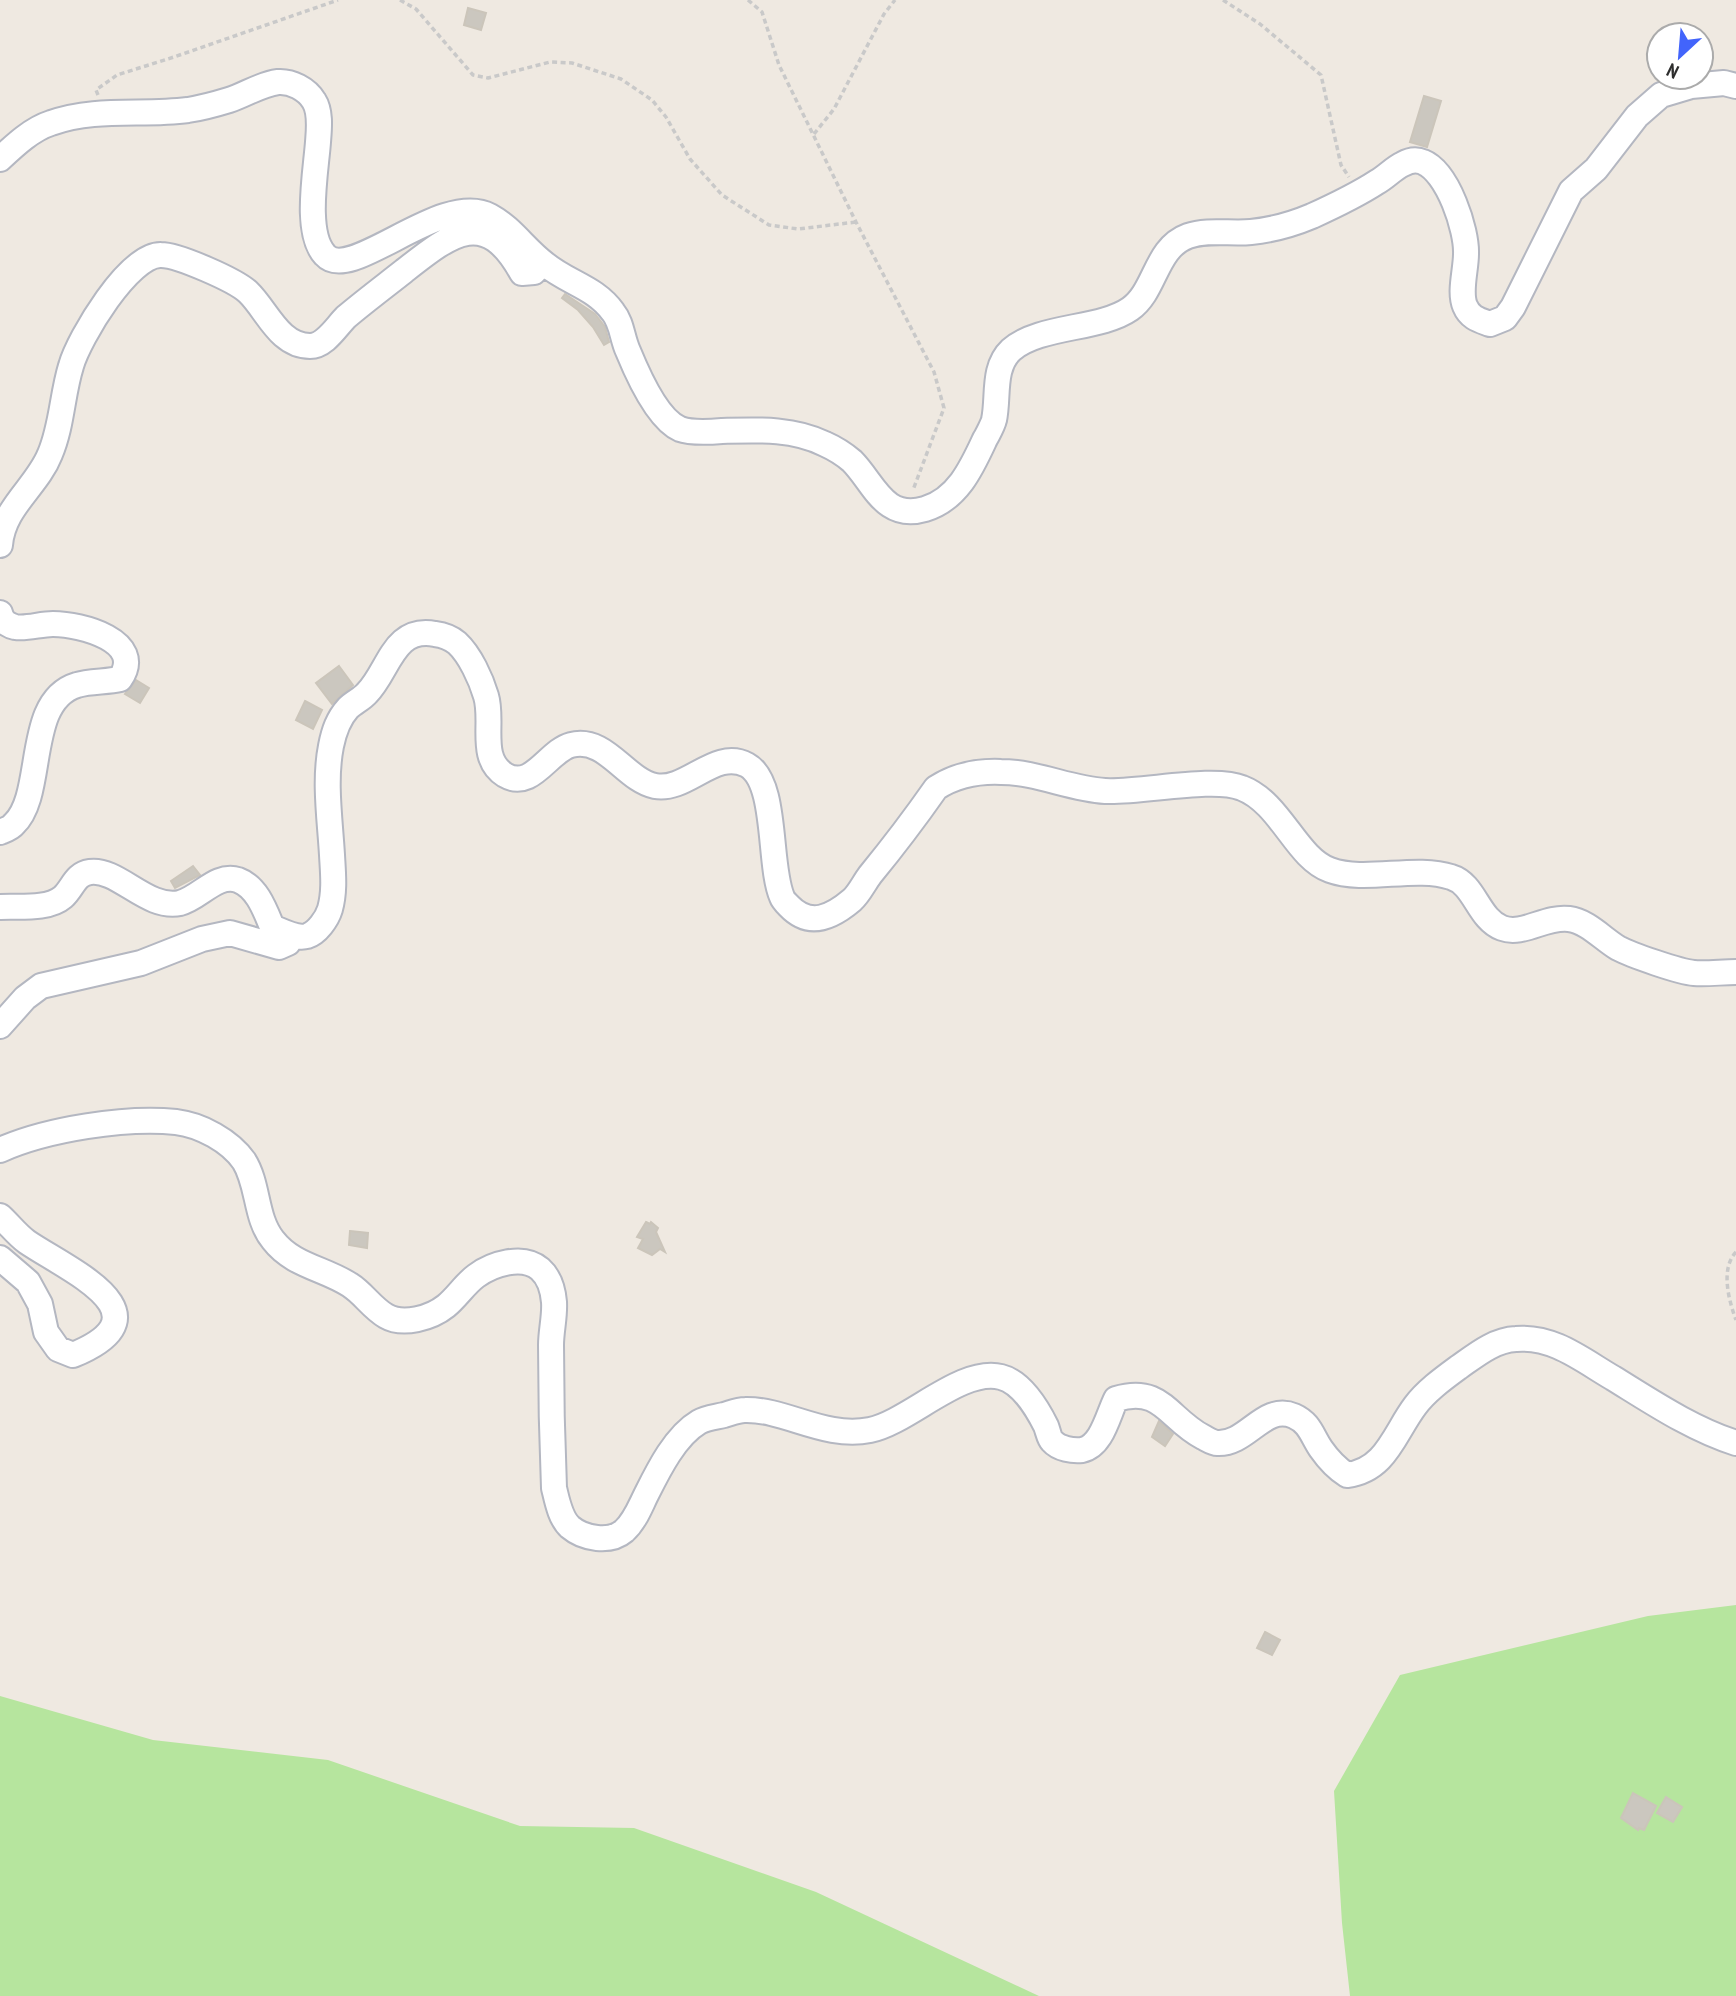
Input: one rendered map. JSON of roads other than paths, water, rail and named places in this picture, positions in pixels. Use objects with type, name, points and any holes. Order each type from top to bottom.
[{"type":"street","points":[[0,159],[14,145],[47,124],[103,112],[190,109],[227,101],[283,81],[291,83],[315,101],[319,121],[313,216],[316,239],[325,256],[334,261],[349,262],[397,236],[464,210],[481,211],[500,222],[542,262],[600,296],[618,318],[626,347],[650,396],[664,416],[680,429],[706,432],[766,429],[806,436],[830,446],[852,461],[876,494],[905,511],[927,508],[953,493],[969,473],[994,421],[1000,365],[1011,350],[1031,339],[1131,309],[1142,296],[1165,254],[1179,240],[1195,233],[1253,232],[1296,223],[1360,193],[1400,165],[1414,160],[1426,163],[1441,177],[1457,209],[1467,247],[1463,302],[1472,316],[1490,324],[1505,318],[1513,307],[1571,191],[1596,169],[1637,116],[1661,95],[1691,86],[1724,83],[1736,86]]},
{"type":"street","points":[[0,545],[12,508],[50,456],[71,365],[82,342],[95,317],[127,274],[147,257],[162,254],[231,282],[247,292],[279,332],[292,341],[310,346],[323,342],[359,306],[442,241],[465,232],[489,235],[512,254],[523,273],[534,272],[542,262]]},
{"type":"street","points":[[0,613],[8,625],[18,628],[54,624],[96,633],[118,643],[127,657],[127,670],[120,679],[77,685],[59,696],[49,711],[36,749],[25,809],[14,825],[0,832]]},
{"type":"street","points":[[0,906],[48,905],[62,898],[78,876],[91,871],[111,877],[160,903],[180,903],[223,879],[237,880],[249,886],[260,900],[272,927],[291,935],[306,937],[318,928],[329,912],[334,887],[329,785],[330,749],[336,724],[348,708],[368,692],[401,643],[413,635],[427,633],[442,635],[455,642],[466,654],[486,697],[490,728],[488,752],[505,775],[516,779],[529,778],[560,748],[575,743],[591,745],[612,757],[641,781],[656,787],[669,786],[716,764],[732,761],[746,765],[757,774],[765,792],[782,898],[796,914],[807,920],[823,918],[854,899],[936,788],[953,778],[1002,772],[1030,775],[1103,791],[1205,784],[1240,786],[1258,796],[1311,857],[1329,870],[1347,873],[1437,873],[1455,877],[1466,887],[1489,920],[1503,929],[1525,929],[1553,918],[1572,919],[1620,949],[1692,973],[1736,972]]},
{"type":"street","points":[[0,1026],[25,998],[41,986],[141,963],[202,939],[230,933],[279,947],[288,943],[291,935]]},
{"type":"street","points":[[0,1150],[25,1139],[70,1129],[146,1122],[178,1122],[196,1127],[234,1150],[245,1163],[266,1230],[282,1251],[303,1264],[350,1284],[387,1317],[399,1320],[424,1317],[444,1307],[476,1276],[496,1265],[528,1263],[539,1268],[549,1280],[555,1305],[551,1340],[554,1488],[560,1510],[570,1527],[601,1539],[614,1537],[634,1521],[661,1464],[686,1433],[699,1422],[745,1410],[825,1429],[851,1432],[870,1430],[890,1424],[937,1395],[980,1376],[1001,1377],[1016,1385],[1046,1426],[1052,1441],[1066,1449],[1083,1450],[1097,1442],[1116,1399],[1132,1394],[1151,1397],[1199,1435],[1216,1443],[1232,1441],[1266,1418],[1280,1413],[1292,1415],[1303,1420],[1319,1446],[1337,1468],[1347,1475],[1360,1473],[1380,1461],[1416,1404],[1448,1375],[1497,1343],[1514,1339],[1537,1340],[1552,1343],[1576,1355],[1687,1421],[1717,1437],[1736,1443]]},
{"type":"street","points":[[0,1216],[25,1240],[84,1277],[107,1296],[114,1314],[110,1332],[93,1346],[73,1355],[58,1349],[46,1332],[40,1304],[27,1282],[0,1258]]}]
